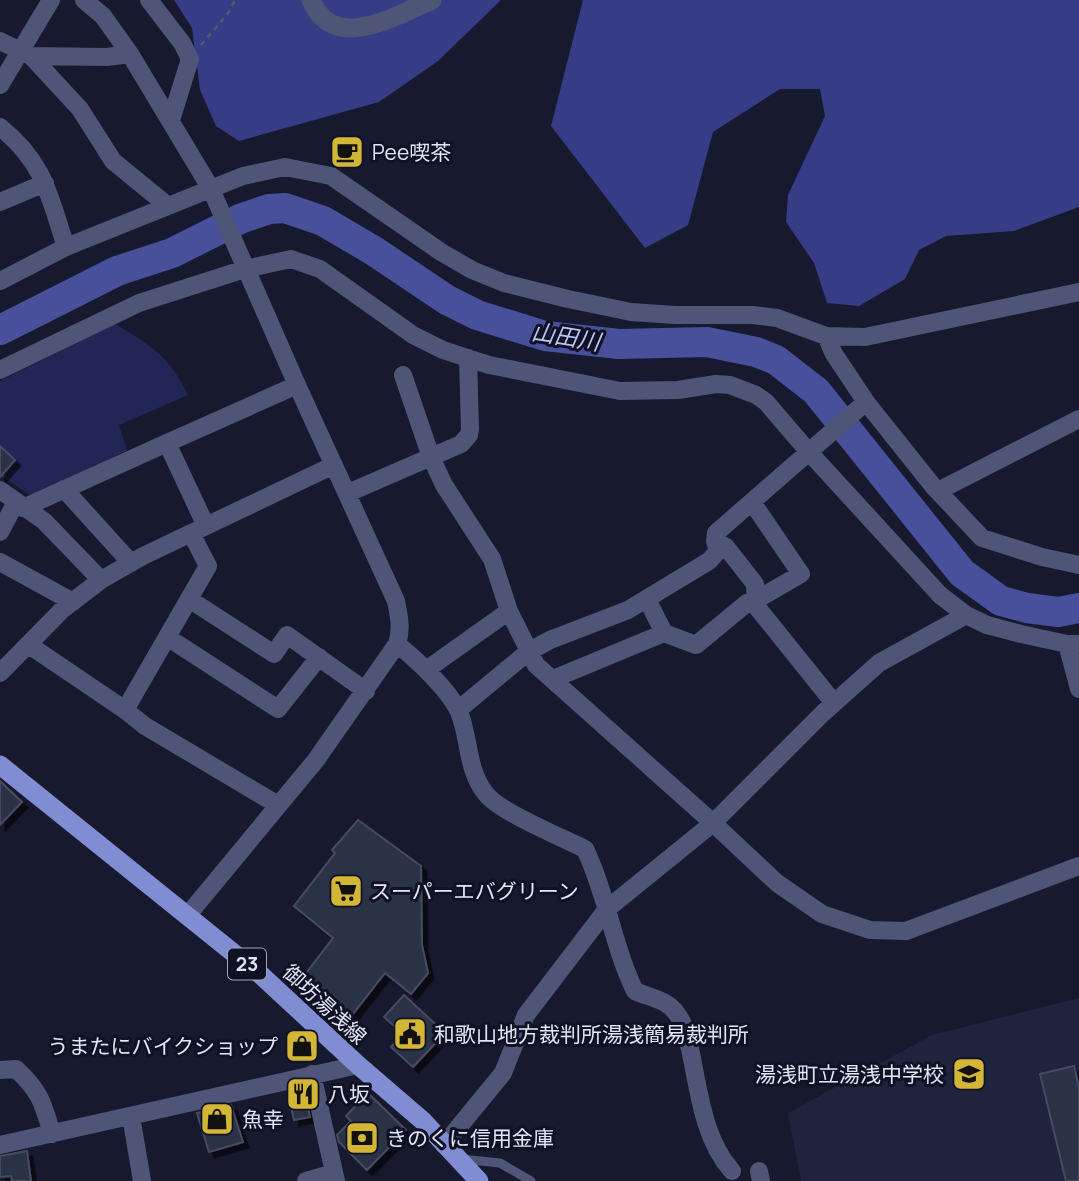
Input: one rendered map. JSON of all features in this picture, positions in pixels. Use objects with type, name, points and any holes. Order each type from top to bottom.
[{"type":"main road","name":"御坊湯浅線","points":[[0,765],[262,976],[423,1121],[480,1181]]},
{"type":"street","points":[[0,85],[25,53],[51,0]]},
{"type":"street","points":[[84,0],[103,16],[130,54],[215,197],[296,385],[396,601],[400,626],[397,644],[316,761],[187,916]]},
{"type":"street","points":[[149,0],[182,43],[190,59],[171,120]]},
{"type":"street","points":[[311,0],[315,10],[330,25],[353,29],[386,20],[432,0]]},
{"type":"street","points":[[0,41],[25,53],[79,109],[113,162],[168,206]]},
{"type":"street","points":[[25,53],[107,57],[130,54]]},
{"type":"street","points":[[0,127],[31,157],[46,183],[66,247]]},
{"type":"street","points":[[0,281],[66,247],[168,206],[215,197],[243,176],[285,167],[331,176],[441,252],[472,270],[504,283],[631,312],[753,315],[777,318],[826,335],[865,337],[1079,292]]},
{"type":"street","points":[[0,202],[46,183]]},
{"type":"street","points":[[0,370],[139,303],[243,263],[291,259],[320,269],[413,335],[443,350],[489,365],[620,390],[678,390],[716,384],[730,385],[766,402],[940,595],[966,615],[988,625],[1021,634],[1073,644],[1079,689]]},
{"type":"street","points":[[826,335],[862,405],[982,538],[1042,557],[1079,565]]},
{"type":"street","points":[[348,493],[461,444],[469,435],[468,358]]},
{"type":"street","points":[[402,375],[431,457],[444,485],[492,559],[509,611],[536,665],[777,883],[822,914],[870,930],[906,931],[1079,866]]},
{"type":"street","points":[[0,532],[20,505],[64,489],[296,385]]},
{"type":"street","points":[[458,710],[528,652],[550,640],[648,601],[714,557],[718,551],[716,533],[862,405]]},
{"type":"street","points":[[938,491],[1079,419]]},
{"type":"street","points":[[125,710],[208,566],[199,530],[167,443]]},
{"type":"street","points":[[0,673],[63,609],[101,580],[334,465]]},
{"type":"street","points":[[64,489],[131,563]]},
{"type":"street","points":[[0,490],[44,522],[101,580]]},
{"type":"street","points":[[648,601],[664,633],[696,645],[747,603],[801,574],[752,502]]},
{"type":"street","points":[[715,541],[726,547],[755,584],[756,606],[834,703]]},
{"type":"street","points":[[0,562],[73,601]]},
{"type":"street","points":[[189,599],[274,654],[287,635],[366,691]]},
{"type":"street","points":[[426,670],[509,611]]},
{"type":"street","points":[[451,1152],[503,1073],[526,1015],[607,909],[713,823],[834,703],[879,663],[966,615]]},
{"type":"street","points":[[553,679],[664,633]]},
{"type":"street","points":[[167,637],[278,709],[319,657]]},
{"type":"street","points":[[397,644],[426,670],[458,710],[468,758],[485,793],[502,807],[585,849],[626,973],[635,992],[658,998],[677,1013],[685,1030],[715,1149],[732,1171]]},
{"type":"street","points":[[29,645],[145,726],[278,805]]},
{"type":"street","points":[[0,1145],[358,1065]]},
{"type":"street","points":[[0,1070],[16,1069],[33,1084],[42,1101],[52,1134]]},
{"type":"street","points":[[306,1181],[335,1177],[312,1074]]},
{"type":"street","points":[[131,1116],[142,1181]]},
{"type":"lane","points":[[451,1152],[500,1163],[531,1181]]},
{"type":"path","points":[[190,59],[229,12],[235,0]]},
{"type":"shaded area","points":[[174,0],[501,0],[438,61],[379,102],[239,141],[216,126],[200,90],[192,28]]},
{"type":"shaded area","points":[[583,0],[1079,0],[1079,207],[1014,231],[946,236],[919,250],[905,279],[859,306],[827,303],[814,263],[786,222],[788,195],[825,116],[820,89],[780,89],[713,132],[688,225],[645,248],[551,126]]},
{"type":"shaded area","points":[[115,324],[158,353],[174,371],[188,395],[119,425],[127,450],[33,497],[0,475],[0,381]]},
{"type":"shaded area","name":"湯浅町立湯浅中学校","points":[[1079,998],[1079,1181],[801,1181],[788,1113],[932,1035]]},
{"type":"building","points":[[0,446],[15,460],[0,477]]},
{"type":"building","points":[[0,781],[22,802],[0,825]]},
{"type":"building","points":[[358,820],[421,866],[422,945],[428,973],[411,994],[385,973],[349,1019],[300,981],[333,938],[294,906],[335,853],[332,850]]},
{"type":"building","points":[[404,995],[445,1033],[413,1067],[391,1047],[403,1034],[384,1017]]},
{"type":"building","points":[[1074,1066],[1079,1088],[1079,1181],[1066,1181],[1040,1074]]},
{"type":"building","points":[[304,1089],[310,1117],[294,1120],[288,1092]]},
{"type":"building","points":[[368,1093],[406,1130],[367,1170],[339,1142],[337,1135],[351,1121],[346,1116]]},
{"type":"building","points":[[231,1105],[243,1142],[209,1152],[197,1113]]},
{"type":"building","points":[[27,1151],[31,1181],[12,1181],[11,1176],[0,1177],[0,1156]]},
{"type":"waterway","name":"山田川","points":[[0,330],[117,271],[172,253],[240,219],[269,209],[285,208],[323,221],[374,251],[447,300],[477,315],[545,336],[619,344],[707,342],[756,352],[776,360],[816,391],[962,573],[1001,601],[1058,612],[1079,608]]},
{"type":"place","name":"Pee喫茶","points":[[347,152]]},
{"type":"place","name":"スーパーエバグリーン","points":[[346,891]]},
{"type":"place","name":"和歌山地方裁判所湯浅簡易裁判所","points":[[410,1034]]},
{"type":"place","name":"うまたにバイクショップ","points":[[302,1046]]},
{"type":"place","name":"湯浅町立湯浅中学校","points":[[969,1074]]},
{"type":"place","name":"八坂","points":[[303,1094]]},
{"type":"place","name":"魚幸","points":[[217,1119]]},
{"type":"place","name":"きのくに信用金庫","points":[[362,1138]]}]
